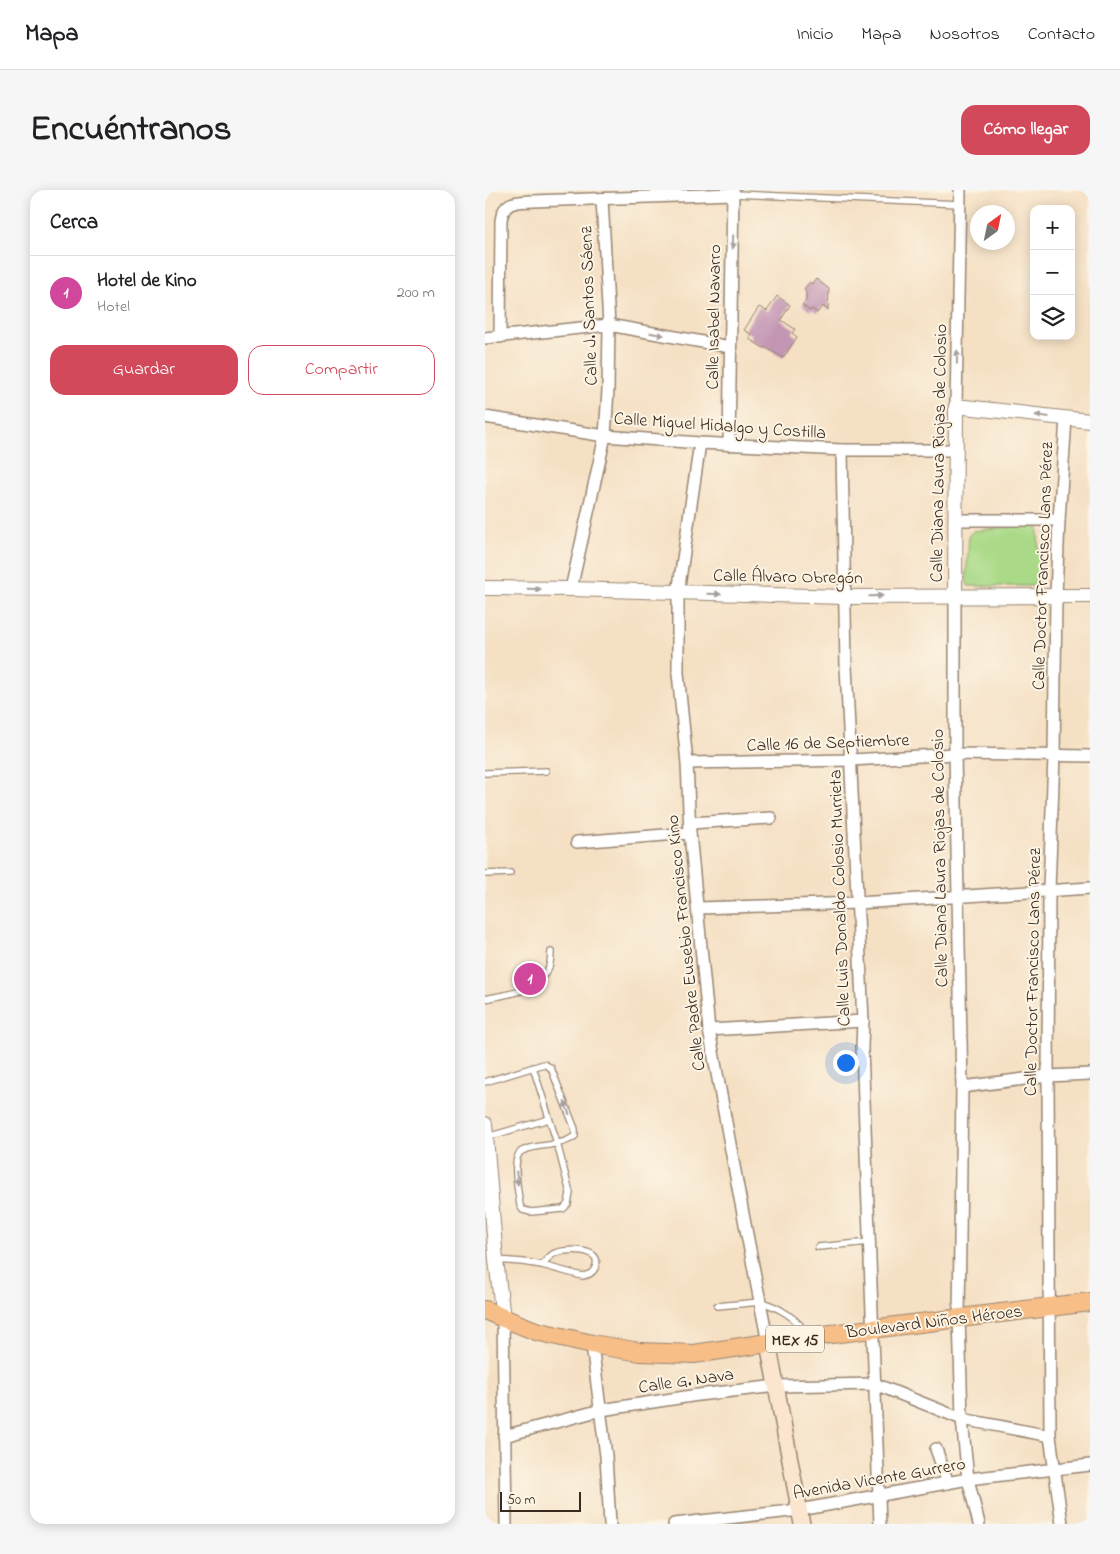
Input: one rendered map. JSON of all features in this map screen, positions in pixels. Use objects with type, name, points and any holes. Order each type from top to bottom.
[{"type":"main road","name":"Boulevard Niños Héroes","points":[[485,1310],[536,1331],[592,1344],[640,1352],[694,1354],[959,1317],[1090,1302]]},
{"type":"main road","name":"Calle Padre Eusebio Francisco Kino","points":[[768,1343],[801,1517]]},
{"type":"street","name":"Calle Diana Laura Riojas de Colosio","points":[[961,190],[955,450],[955,754],[962,1087],[959,1317],[962,1419],[968,1479],[979,1524]]},
{"type":"street","points":[[500,337],[503,211],[508,205],[516,202],[734,192]]},
{"type":"street","name":"Calle Isabel Navarro","points":[[729,444],[734,192]]},
{"type":"street","name":"Calle J. Santos Sáenz","points":[[571,589],[605,436],[609,325],[601,199]]},
{"type":"street","points":[[485,338],[609,325],[730,347]]},
{"type":"street","points":[[957,406],[1090,421]]},
{"type":"street","name":"Calle Miguel Hidalgo y Costilla","points":[[485,417],[605,436],[700,443],[842,450],[955,450]]},
{"type":"street","name":"Calle Doctor Francisco Lans Pérez","points":[[1062,1524],[1050,1436],[1048,1076],[1049,890],[1054,756],[1056,596],[1066,419]]},
{"type":"street","name":"Calle Padre Eusebio Francisco Kino","points":[[700,443],[678,593],[678,673],[709,1030],[768,1343]]},
{"type":"street","name":"Calle Luis Donaldo Colosio Murrieta","points":[[842,450],[844,597],[863,1021],[862,1047],[880,1524]]},
{"type":"street","points":[[955,520],[1059,520]]},
{"type":"street","name":"Calle Álvaro Obregón","points":[[485,588],[844,597],[1090,596]]},
{"type":"street","name":"Calle 16 de Septiembre","points":[[687,763],[851,760],[955,754],[1090,756]]},
{"type":"street","points":[[577,842],[771,818]]},
{"type":"street","points":[[698,908],[858,903],[1090,888]]},
{"type":"street","points":[[709,1030],[863,1021]]},
{"type":"street","points":[[962,1087],[1048,1076],[1090,1074]]},
{"type":"street","points":[[486,1131],[496,1260],[503,1318],[505,1524]]},
{"type":"street","points":[[592,1344],[606,1456],[610,1524]]},
{"type":"street","points":[[875,1384],[962,1419],[1050,1436]]},
{"type":"street","name":"Calle G. Nava","points":[[504,1436],[601,1410],[698,1395],[777,1386],[875,1384]]},
{"type":"street","points":[[936,1449],[948,1483]]},
{"type":"street","name":"Avenida Vicente Gurrero","points":[[674,1524],[801,1517],[879,1495],[968,1479],[1090,1465]]},
{"type":"lane","points":[[734,192],[960,204]]},
{"type":"lane","points":[[485,773],[546,771]]},
{"type":"lane","points":[[485,874],[510,872]]},
{"type":"lane","points":[[485,999],[529,988],[538,983],[549,966],[551,952]]},
{"type":"lane","points":[[485,1082],[533,1067],[544,1064],[551,1068],[575,1129],[575,1136],[568,1141],[557,1143],[523,1150],[517,1155],[515,1165],[520,1206],[523,1210],[531,1212],[563,1209],[568,1204],[570,1193],[557,1143],[533,1067]]},
{"type":"lane","points":[[486,1131],[549,1119]]},
{"type":"lane","points":[[818,1247],[869,1242]]},
{"type":"lane","points":[[496,1260],[541,1265],[582,1276],[592,1273],[596,1260],[594,1256],[585,1251],[569,1250],[552,1255],[541,1265]]},
{"type":"lane","points":[[717,1306],[766,1303],[782,1311],[804,1329],[809,1337]]},
{"type":"green space","points":[[1034,524],[1038,529],[1039,581],[1033,586],[968,586],[966,580],[969,535],[973,531]]},
{"type":"building","points":[[816,279],[829,289],[828,310],[823,306],[817,313],[812,309],[810,311],[802,305],[806,301],[804,289],[810,282],[812,284]]},
{"type":"building","points":[[777,296],[790,305],[781,320],[795,329],[792,333],[797,337],[783,358],[749,339],[752,335],[744,330],[759,307],[767,311]]},
{"type":"place","name":"Hotel de Kino","points":[[530,979]]}]
